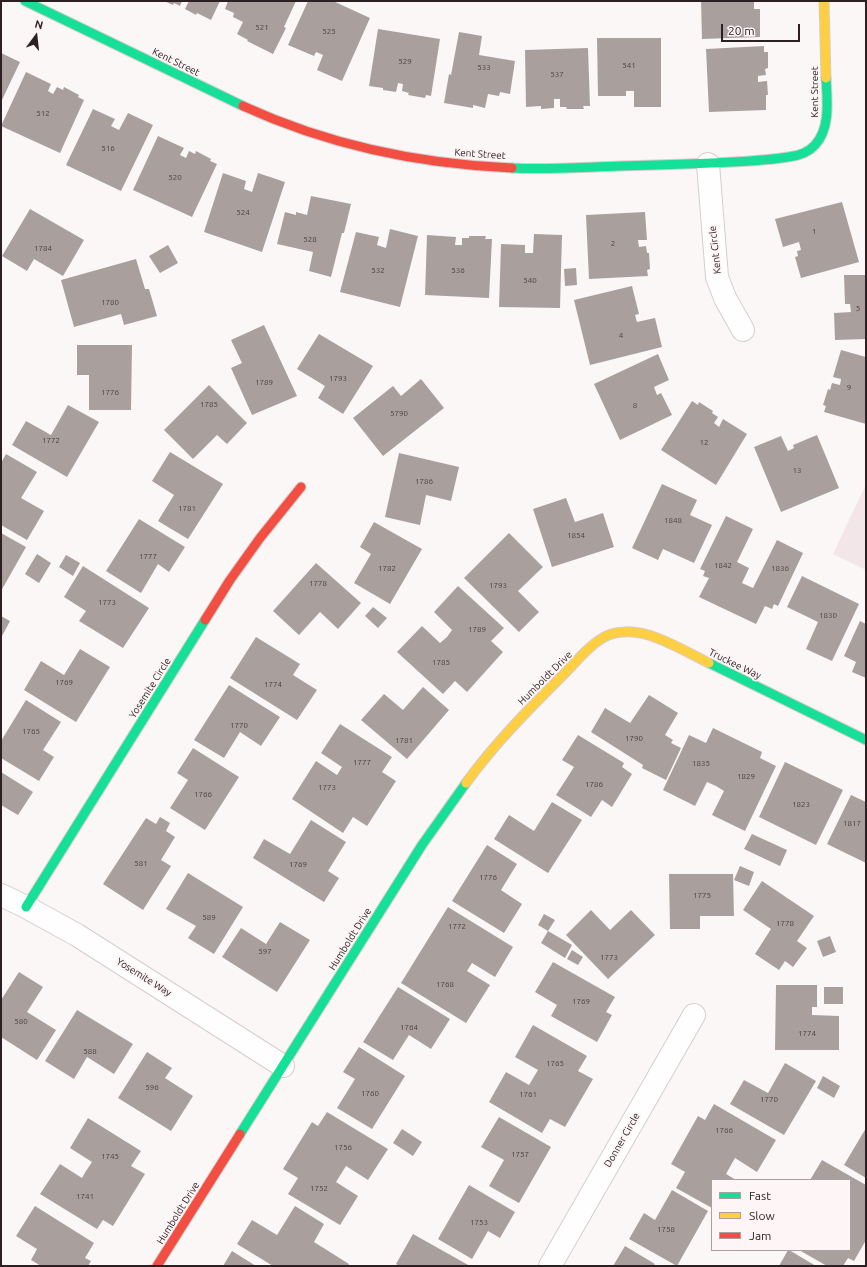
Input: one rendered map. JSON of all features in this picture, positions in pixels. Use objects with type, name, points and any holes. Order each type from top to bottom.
[{"type":"street","name":"Kent Street","points":[[25,1],[223,98],[264,116],[336,140],[377,151],[427,160],[486,167],[570,168],[708,164],[787,158],[804,154],[813,147],[821,137],[826,126],[827,112],[824,1]]},
{"type":"street","name":"Kent Circle","points":[[708,164],[717,277],[725,298],[743,330]]},
{"type":"street","name":"Yosemite Circle","points":[[26,906],[230,580],[256,543],[301,487]]},
{"type":"street","name":"Truckee Way","points":[[592,646],[603,637],[614,633],[627,631],[640,632],[657,638],[866,740]]},
{"type":"street","name":"Humboldt Drive","points":[[157,1266],[422,845],[455,797],[498,741],[592,646]]},
{"type":"street","name":"Yosemite Way","points":[[1,895],[26,906],[77,935],[283,1066]]},
{"type":"street","name":"Donner Circle","points":[[550,1266],[694,1015]]},
{"type":"shaded area","points":[[866,484],[866,570],[833,554]]},
{"type":"building","points":[[164,1],[182,1],[180,6]]},
{"type":"building","points":[[189,1],[220,1],[211,20],[197,13],[196,15],[185,9]]},
{"type":"building","points":[[228,1],[296,1],[284,27],[286,28],[273,54],[247,41],[248,40],[237,34],[243,22],[233,17],[234,13],[225,9]]},
{"type":"building","points":[[308,1],[333,1],[370,18],[342,81],[317,70],[323,55],[316,52],[314,56],[288,45]]},
{"type":"building","points":[[701,1],[754,1],[754,9],[760,9],[760,37],[702,39]]},
{"type":"building","points":[[378,29],[440,39],[431,96],[426,95],[425,98],[408,95],[409,93],[402,91],[403,84],[398,83],[396,92],[369,86]]},
{"type":"building","points":[[459,32],[482,36],[479,55],[515,61],[510,94],[500,92],[499,96],[488,94],[485,108],[473,105],[473,108],[444,103]]},
{"type":"building","points":[[597,38],[661,38],[661,107],[634,107],[634,91],[626,91],[626,96],[598,96]]},
{"type":"building","points":[[764,46],[764,52],[768,52],[768,68],[765,69],[766,75],[758,76],[758,82],[767,81],[768,95],[766,95],[766,110],[709,112],[706,49]]},
{"type":"building","points":[[588,48],[590,106],[583,106],[584,109],[567,109],[566,107],[560,107],[560,99],[554,99],[554,108],[541,109],[541,106],[526,107],[525,50]]},
{"type":"building","points":[[1,53],[20,62],[1,102]]},
{"type":"building","points":[[26,72],[51,84],[48,91],[53,94],[57,87],[63,90],[64,87],[79,95],[78,97],[84,100],[60,153],[1,126]]},
{"type":"building","points":[[93,109],[115,119],[111,126],[119,130],[128,113],[153,125],[121,191],[66,165]]},
{"type":"building","points":[[158,136],[184,148],[180,155],[186,158],[189,151],[195,154],[196,151],[217,164],[192,217],[133,190]]},
{"type":"building","points":[[223,173],[246,181],[244,189],[252,192],[258,173],[285,182],[262,252],[204,232]]},
{"type":"building","points":[[311,196],[351,204],[331,277],[309,271],[313,252],[277,244],[285,212],[296,215],[296,212],[307,215]]},
{"type":"building","points":[[842,202],[859,262],[801,278],[795,257],[798,256],[797,251],[801,250],[799,242],[783,247],[775,219]]},
{"type":"building","points":[[30,209],[84,240],[63,276],[34,259],[27,271],[2,256]]},
{"type":"building","points":[[645,212],[647,240],[638,240],[639,247],[646,246],[647,253],[649,253],[650,269],[647,270],[648,276],[589,279],[586,215]]},
{"type":"building","points":[[390,229],[418,236],[400,307],[340,292],[356,232],[379,237],[377,245],[386,248]]},
{"type":"building","points":[[534,234],[562,235],[560,308],[499,307],[501,244],[525,245],[525,253],[533,253]]},
{"type":"building","points":[[427,235],[456,237],[455,245],[462,245],[462,238],[469,238],[469,236],[486,236],[485,239],[492,239],[489,298],[425,295]]},
{"type":"building","points":[[168,245],[178,263],[160,273],[149,256]]},
{"type":"building","points":[[136,259],[145,289],[149,289],[157,316],[124,325],[121,314],[74,327],[61,280]]},
{"type":"building","points":[[576,268],[577,285],[565,286],[564,269]]},
{"type":"building","points":[[844,275],[866,275],[866,339],[835,340],[834,313],[851,312],[850,304],[845,304]]},
{"type":"building","points":[[632,286],[639,314],[635,315],[637,322],[655,318],[662,347],[590,365],[574,300]]},
{"type":"building","points":[[264,325],[297,396],[252,415],[231,368],[242,363],[231,340]]},
{"type":"building","points":[[319,334],[373,366],[343,414],[318,398],[325,386],[297,369]]},
{"type":"building","points":[[77,345],[132,345],[131,410],[89,410],[89,375],[77,375]]},
{"type":"building","points":[[841,350],[866,357],[866,424],[824,412],[826,406],[823,405],[828,389],[830,390],[832,383],[840,385],[841,379],[833,377]]},
{"type":"building","points":[[658,354],[669,380],[654,387],[657,395],[661,393],[672,415],[620,440],[594,384]]},
{"type":"building","points":[[421,379],[444,408],[383,456],[353,418],[393,386],[401,396]]},
{"type":"building","points":[[209,385],[247,423],[227,444],[217,435],[193,459],[164,430]]},
{"type":"building","points":[[692,401],[698,405],[699,402],[713,411],[712,413],[718,417],[714,423],[719,427],[723,419],[747,434],[716,485],[661,450]]},
{"type":"building","points":[[68,405],[99,422],[67,477],[12,445],[26,421],[51,435]]},
{"type":"building","points":[[817,435],[839,488],[781,512],[754,447],[781,436],[788,451],[794,448],[793,445]]},
{"type":"building","points":[[170,452],[223,484],[188,539],[158,521],[174,495],[152,481]]},
{"type":"building","points":[[399,453],[459,467],[451,501],[426,495],[420,525],[385,517]]},
{"type":"building","points":[[6,454],[37,472],[21,498],[44,511],[27,540],[1,525],[1,463]]},
{"type":"building","points":[[662,484],[697,500],[690,515],[712,525],[694,563],[663,549],[658,560],[632,548]]},
{"type":"building","points":[[566,498],[575,522],[603,513],[614,547],[552,567],[533,509]]},
{"type":"building","points":[[726,516],[753,529],[737,562],[749,568],[742,583],[753,588],[777,540],[803,553],[778,606],[774,604],[772,609],[765,606],[756,624],[699,597],[709,578],[703,576],[705,571],[700,569]]},
{"type":"building","points":[[139,519],[185,547],[169,572],[158,564],[141,593],[106,571]]},
{"type":"building","points":[[374,522],[422,549],[390,604],[354,583],[371,554],[360,547]]},
{"type":"building","points":[[1,533],[26,547],[1,591]]},
{"type":"building","points":[[509,533],[543,567],[518,591],[539,612],[519,632],[464,578]]},
{"type":"building","points":[[37,554],[51,563],[39,583],[25,574]]},
{"type":"building","points":[[66,555],[80,563],[73,576],[59,567]]},
{"type":"building","points":[[316,563],[361,603],[338,629],[320,612],[299,635],[273,611]]},
{"type":"building","points":[[83,566],[149,608],[123,648],[79,621],[86,611],[64,597]]},
{"type":"building","points":[[802,576],[859,604],[832,661],[806,649],[818,622],[787,607]]},
{"type":"building","points":[[458,586],[504,628],[491,641],[503,652],[467,692],[455,681],[443,694],[397,652],[422,626],[440,643],[447,637],[452,630],[434,612]]},
{"type":"building","points":[[373,607],[387,618],[378,628],[365,616]]},
{"type":"building","points":[[1,616],[10,621],[1,638]]},
{"type":"building","points":[[860,621],[866,624],[866,678],[852,672],[856,662],[844,656]]},
{"type":"building","points":[[256,637],[300,664],[293,675],[317,690],[297,720],[230,678]]},
{"type":"building","points":[[80,649],[110,667],[76,722],[24,690],[41,661],[64,675]]},
{"type":"building","points":[[229,685],[280,717],[261,746],[240,732],[224,758],[194,740]]},
{"type":"building","points":[[423,687],[449,710],[407,759],[361,720],[384,694],[403,710]]},
{"type":"building","points":[[649,695],[678,713],[665,735],[673,740],[671,743],[681,748],[666,780],[642,768],[643,765],[591,732],[605,708],[630,723]]},
{"type":"building","points":[[26,700],[61,722],[43,750],[54,757],[39,781],[1,758],[1,741]]},
{"type":"building","points":[[340,724],[392,757],[382,772],[396,781],[367,826],[353,817],[343,833],[292,799],[316,761],[337,775],[342,767],[321,753]]},
{"type":"building","points":[[713,728],[762,752],[760,758],[776,766],[745,831],[712,815],[724,791],[716,786],[707,782],[695,806],[663,790],[689,735],[706,743]]},
{"type":"building","points":[[578,735],[624,763],[622,767],[632,774],[612,807],[602,800],[591,817],[556,795],[574,767],[562,760]]},
{"type":"building","points":[[193,748],[239,777],[205,830],[170,808],[188,780],[177,773]]},
{"type":"building","points":[[785,762],[843,790],[816,845],[759,817]]},
{"type":"building","points":[[1,772],[33,792],[18,815],[1,805]]},
{"type":"building","points":[[851,795],[866,802],[866,863],[827,844]]},
{"type":"building","points":[[552,802],[582,820],[548,873],[494,839],[509,815],[534,831]]},
{"type":"building","points":[[160,817],[170,823],[166,831],[175,837],[161,860],[171,866],[143,910],[103,884],[146,818],[156,824]]},
{"type":"building","points":[[311,820],[346,842],[328,871],[339,878],[324,902],[253,858],[264,839],[290,854]]},
{"type":"building","points":[[752,834],[787,850],[780,866],[744,849]]},
{"type":"building","points":[[487,845],[517,864],[501,890],[522,904],[504,933],[452,901]]},
{"type":"building","points":[[740,866],[754,872],[749,886],[734,880]]},
{"type":"building","points":[[188,873],[243,907],[214,954],[188,938],[196,926],[166,909]]},
{"type":"building","points":[[669,874],[733,874],[734,916],[700,916],[700,929],[670,929]]},
{"type":"building","points":[[762,881],[814,916],[797,941],[807,948],[793,967],[785,961],[779,970],[755,954],[771,929],[743,910]]},
{"type":"building","points":[[448,907],[513,947],[495,977],[472,963],[467,971],[490,985],[466,1023],[401,983]]},
{"type":"building","points":[[591,910],[610,930],[631,910],[655,935],[608,979],[566,935]]},
{"type":"building","points":[[544,914],[555,920],[548,931],[538,925]]},
{"type":"building","points":[[280,922],[310,940],[277,992],[222,957],[241,928],[266,944]]},
{"type":"building","points":[[548,931],[572,945],[565,958],[541,943]]},
{"type":"building","points":[[830,936],[836,952],[823,957],[817,941]]},
{"type":"building","points":[[572,950],[583,957],[578,965],[567,959]]},
{"type":"building","points":[[553,962],[615,997],[606,1012],[612,1015],[597,1042],[551,1016],[557,1005],[535,992]]},
{"type":"building","points":[[19,972],[43,987],[27,1012],[56,1030],[37,1060],[1,1037],[1,1000]]},
{"type":"building","points":[[776,985],[817,985],[817,1007],[812,1007],[812,1015],[839,1016],[839,1050],[775,1050]]},
{"type":"building","points":[[398,987],[450,1019],[431,1049],[409,1035],[393,1060],[363,1042]]},
{"type":"building","points":[[824,987],[843,987],[843,1004],[824,1004]]},
{"type":"building","points":[[77,1010],[133,1044],[114,1074],[87,1057],[74,1079],[45,1061]]},
{"type":"building","points":[[533,1025],[587,1056],[578,1071],[593,1079],[565,1127],[550,1119],[542,1133],[489,1102],[506,1072],[529,1085],[538,1070],[515,1057]]},
{"type":"building","points":[[359,1047],[405,1076],[372,1129],[337,1108],[355,1079],[343,1072]]},
{"type":"building","points":[[147,1052],[172,1068],[165,1078],[193,1096],[171,1131],[118,1098]]},
{"type":"building","points":[[785,1063],[816,1081],[784,1135],[730,1104],[744,1080],[768,1093]]},
{"type":"building","points":[[823,1076],[840,1086],[834,1098],[817,1088]]},
{"type":"building","points":[[714,1104],[776,1140],[757,1172],[735,1158],[726,1174],[734,1179],[711,1179],[711,1207],[676,1188],[685,1172],[671,1164],[698,1116],[705,1120]]},
{"type":"building","points":[[327,1112],[388,1149],[368,1180],[346,1166],[336,1182],[358,1196],[340,1225],[288,1194],[298,1178],[283,1169],[312,1122],[318,1126]]},
{"type":"building","points":[[499,1117],[551,1147],[519,1203],[489,1186],[504,1160],[481,1147]]},
{"type":"building","points":[[88,1118],[141,1151],[131,1166],[145,1174],[113,1226],[103,1220],[97,1229],[40,1194],[60,1164],[82,1178],[92,1162],[70,1148]]},
{"type":"building","points":[[866,1128],[866,1178],[844,1165]]},
{"type":"building","points":[[402,1129],[422,1142],[413,1156],[393,1143]]},
{"type":"building","points":[[822,1160],[866,1185],[866,1240],[854,1261],[848,1258],[843,1266],[827,1266],[801,1251],[851,1251],[851,1179],[811,1179]]},
{"type":"building","points":[[469,1185],[515,1212],[500,1238],[488,1231],[472,1259],[438,1239]]},
{"type":"building","points":[[672,1190],[708,1211],[677,1266],[629,1239],[644,1213],[655,1220]]},
{"type":"building","points":[[35,1206],[94,1243],[85,1258],[91,1261],[88,1266],[41,1266],[31,1260],[37,1249],[16,1236]]},
{"type":"building","points":[[295,1206],[324,1224],[314,1242],[349,1264],[348,1266],[273,1266],[237,1244],[252,1220],[277,1235]]},
{"type":"building","points":[[413,1234],[470,1266],[399,1266],[396,1264]]},
{"type":"building","points":[[625,1246],[655,1264],[653,1266],[613,1266]]},
{"type":"building","points":[[232,1251],[256,1266],[223,1266]]},
{"type":"building","points":[[787,1251],[791,1251],[816,1266],[779,1266]]},
{"type":"traffic: fast","points":[[25,1],[243,106]]},
{"type":"traffic: fast","points":[[512,168],[553,169],[719,163],[768,160],[799,155],[812,148],[824,130],[827,113],[826,78]]},
{"type":"traffic: fast","points":[[26,907],[205,620]]},
{"type":"traffic: fast","points":[[709,663],[866,740]]},
{"type":"traffic: fast","points":[[240,1134],[422,845],[466,783]]},
{"type":"traffic: slow","points":[[824,1],[826,78]]},
{"type":"traffic: slow","points":[[466,783],[500,740],[584,653],[604,637],[621,632],[646,634],[668,642],[709,663]]},
{"type":"traffic: jam","points":[[243,106],[308,132],[374,150],[443,162],[512,168]]},
{"type":"traffic: jam","points":[[205,620],[230,580],[260,538],[301,487]]},
{"type":"traffic: jam","points":[[157,1266],[240,1134]]}]
